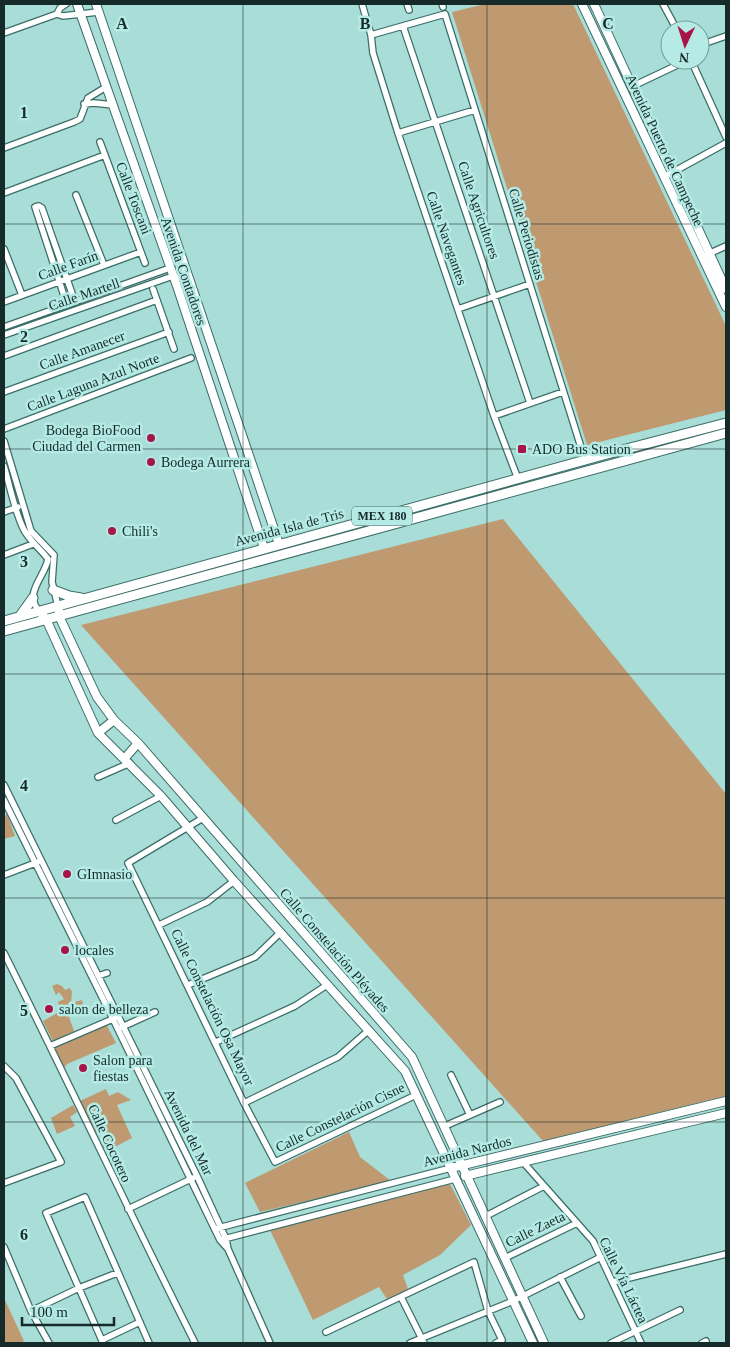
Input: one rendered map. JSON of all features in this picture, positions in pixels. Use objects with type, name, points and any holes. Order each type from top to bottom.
[{"type":"main road","name":"Avenida Contadores","points":[[78,4],[173,276],[264,548]]},
{"type":"main road","name":"Avenida Puerto de Campeche","points":[[582,4],[664,177],[726,289]]},
{"type":"main road","name":"Avenida Puerto de Campeche","points":[[594,4],[672,172],[726,307]]},
{"type":"main road","name":"Avenida Contadores","points":[[97,8],[278,544]]},
{"type":"main road","name":"Avenida Isla de Tris","points":[[4,621],[278,544],[726,423]]},
{"type":"main road","name":"Avenida Isla de Tris","points":[[4,631],[726,433]]},
{"type":"main road","points":[[53,590],[69,596],[84,598]]},
{"type":"main road","points":[[19,617],[33,598]]},
{"type":"main road","name":"Calle Constelación Pléyades","points":[[58,606],[59,616],[97,698],[114,720],[138,743],[412,1057],[544,1343]]},
{"type":"main road","name":"Calle Constelación Pléyades","points":[[39,611],[46,619],[98,733],[161,796],[234,881],[405,1071],[533,1343]]},
{"type":"main road","points":[[98,733],[114,720]]},
{"type":"main road","points":[[127,761],[138,743]]},
{"type":"main road","points":[[405,1071],[416,1065]]},
{"type":"main road","name":"Avenida Nardos","points":[[450,1168],[726,1101]]},
{"type":"main road","name":"Avenida Nardos","points":[[455,1179],[726,1112]]},
{"type":"street","points":[[57,14],[60,8],[66,4]]},
{"type":"street","name":"Calle Navegantes","points":[[362,4],[371,35],[373,53],[398,133],[494,416],[518,479]]},
{"type":"street","points":[[663,4],[671,20]]},
{"type":"street","points":[[4,33],[57,14],[63,16],[97,8]]},
{"type":"street","name":"Calle Periodistas","points":[[403,26],[445,14],[585,460]]},
{"type":"street","points":[[371,35],[403,26]]},
{"type":"street","name":"Calle Agricultores","points":[[403,26],[530,403]]},
{"type":"street","points":[[710,42],[726,36]]},
{"type":"street","points":[[632,86],[668,70]]},
{"type":"street","points":[[695,70],[726,137]]},
{"type":"street","points":[[4,148],[80,119],[84,104],[88,98],[106,87]]},
{"type":"street","points":[[84,104],[113,105]]},
{"type":"street","points":[[398,133],[475,110]]},
{"type":"street","name":"Calle Toscani","points":[[100,142],[145,263]]},
{"type":"street","points":[[664,177],[726,143]]},
{"type":"street","points":[[4,193],[105,155]]},
{"type":"street","points":[[76,195],[104,265]]},
{"type":"street","points":[[67,305],[35,207],[39,206],[42,208],[76,302]]},
{"type":"street","points":[[46,244],[53,241]]},
{"type":"street","points":[[706,255],[726,246]]},
{"type":"street","points":[[4,248],[22,295]]},
{"type":"street","name":"Calle Farín","points":[[4,302],[141,252]]},
{"type":"street","name":"Calle Martell","points":[[4,327],[170,268]]},
{"type":"street","name":"Calle Martell","points":[[4,335],[173,276],[179,278],[188,275]]},
{"type":"street","points":[[458,309],[530,284]]},
{"type":"street","points":[[154,289],[174,349]]},
{"type":"street","points":[[88,297],[91,305]]},
{"type":"street","points":[[4,356],[158,300]]},
{"type":"street","points":[[48,312],[51,319]]},
{"type":"street","name":"Calle Amanecer","points":[[4,392],[168,332]]},
{"type":"street","name":"Calle Laguna Azul Norte","points":[[4,429],[191,358]]},
{"type":"street","points":[[494,416],[563,392]]},
{"type":"street","points":[[4,440],[31,530],[54,555],[53,590],[58,606]]},
{"type":"street","points":[[12,465],[4,468],[23,528],[34,544],[48,558],[47,564],[36,584],[33,598],[34,606],[39,611]]},
{"type":"street","points":[[4,512],[23,505]]},
{"type":"street","points":[[4,555],[34,544]]},
{"type":"street","points":[[98,777],[127,761]]},
{"type":"street","name":"Avenida del Mar","points":[[4,786],[37,862],[197,1176],[217,1228]]},
{"type":"street","points":[[116,820],[161,796]]},
{"type":"street","name":"Avenida del Mar","points":[[4,800],[98,976],[116,1018]]},
{"type":"street","points":[[188,827],[203,818]]},
{"type":"street","name":"Calle Constelación Osa Mayor","points":[[188,827],[128,863],[244,1103],[275,1162]]},
{"type":"street","points":[[4,875],[37,862]]},
{"type":"street","points":[[159,925],[208,902],[234,881]]},
{"type":"street","points":[[188,985],[254,957],[281,932]]},
{"type":"street","name":"Calle Cocotero","points":[[4,953],[195,1343]]},
{"type":"street","points":[[98,976],[107,973]]},
{"type":"street","points":[[216,1042],[295,1006],[327,985]]},
{"type":"street","points":[[121,1028],[155,1012]]},
{"type":"street","points":[[50,1046],[116,1018]]},
{"type":"street","name":"Avenida del Mar","points":[[121,1028],[190,1179],[228,1249],[270,1343]]},
{"type":"street","points":[[244,1103],[338,1057],[368,1030]]},
{"type":"street","points":[[4,1066],[16,1078],[61,1162],[4,1183]]},
{"type":"street","points":[[451,1075],[470,1115]]},
{"type":"street","name":"Calle Constelación Cisne","points":[[275,1162],[416,1095]]},
{"type":"street","points":[[444,1126],[500,1102]]},
{"type":"street","name":"Calle Vía Láctea","points":[[523,1162],[593,1241],[641,1343]]},
{"type":"street","name":"Avenida Nardos","points":[[217,1228],[450,1168]]},
{"type":"street","points":[[128,1209],[197,1176]]},
{"type":"street","name":"Avenida Nardos","points":[[223,1239],[455,1179]]},
{"type":"street","points":[[486,1216],[544,1186]]},
{"type":"street","points":[[140,1322],[103,1341],[46,1213],[85,1197],[117,1273],[140,1322],[149,1343]]},
{"type":"street","name":"Calle Zaeta","points":[[505,1258],[576,1222]]},
{"type":"street","points":[[4,1247],[31,1311],[49,1343]]},
{"type":"street","points":[[612,1282],[726,1254]]},
{"type":"street","points":[[410,1343],[423,1341],[513,1301],[600,1257]]},
{"type":"street","points":[[326,1332],[474,1262],[488,1311],[502,1340],[496,1343]]},
{"type":"street","points":[[31,1311],[79,1288],[117,1273]]},
{"type":"street","points":[[560,1277],[581,1316]]},
{"type":"street","points":[[402,1297],[423,1341]]},
{"type":"street","points":[[611,1343],[680,1310]]},
{"type":"shaded area","points":[[485,4],[573,4],[726,326],[726,410],[587,445],[452,12]]},
{"type":"shaded area","points":[[503,519],[726,794],[726,1096],[543,1141],[81,625]]},
{"type":"shaded area","points":[[7,814],[15,836],[4,839],[4,817]]},
{"type":"shaded area","points":[[57,984],[65,990],[70,988],[72,992],[71,1003],[82,1000],[83,1004],[69,1017],[74,1031],[53,1042],[43,1021],[61,1011],[58,1002],[64,999],[59,992],[56,995],[52,986]]},
{"type":"shaded area","points":[[105,1022],[116,1043],[67,1064],[63,1070],[51,1046]]},
{"type":"shaded area","points":[[106,1089],[109,1096],[118,1092],[131,1100],[117,1105],[132,1138],[107,1151],[99,1144],[106,1140],[102,1131],[94,1134],[80,1101]]},
{"type":"shaded area","points":[[73,1105],[77,1112],[70,1117],[75,1126],[57,1134],[51,1118]]},
{"type":"shaded area","points":[[349,1132],[360,1157],[391,1181],[260,1212],[245,1183]]},
{"type":"shaded area","points":[[450,1184],[471,1225],[440,1255],[403,1275],[408,1289],[387,1299],[379,1287],[313,1320],[270,1230]]},
{"type":"shaded area","points":[[4,1298],[24,1341],[19,1343],[4,1343]]},
{"type":"place","name":"Bodega BioFood Ciudad del Carmen","points":[[151,438]]},
{"type":"place","name":"ADO Bus Station","points":[[522,449]]},
{"type":"place","name":"Bodega Aurrera","points":[[151,462]]},
{"type":"place","name":"Chili's","points":[[112,531]]},
{"type":"place","name":"GImnasio","points":[[67,874]]},
{"type":"place","name":"locales","points":[[65,950]]},
{"type":"place","name":"salon de belleza","points":[[49,1009]]},
{"type":"place","name":"Salon para fiestas","points":[[83,1068]]}]
